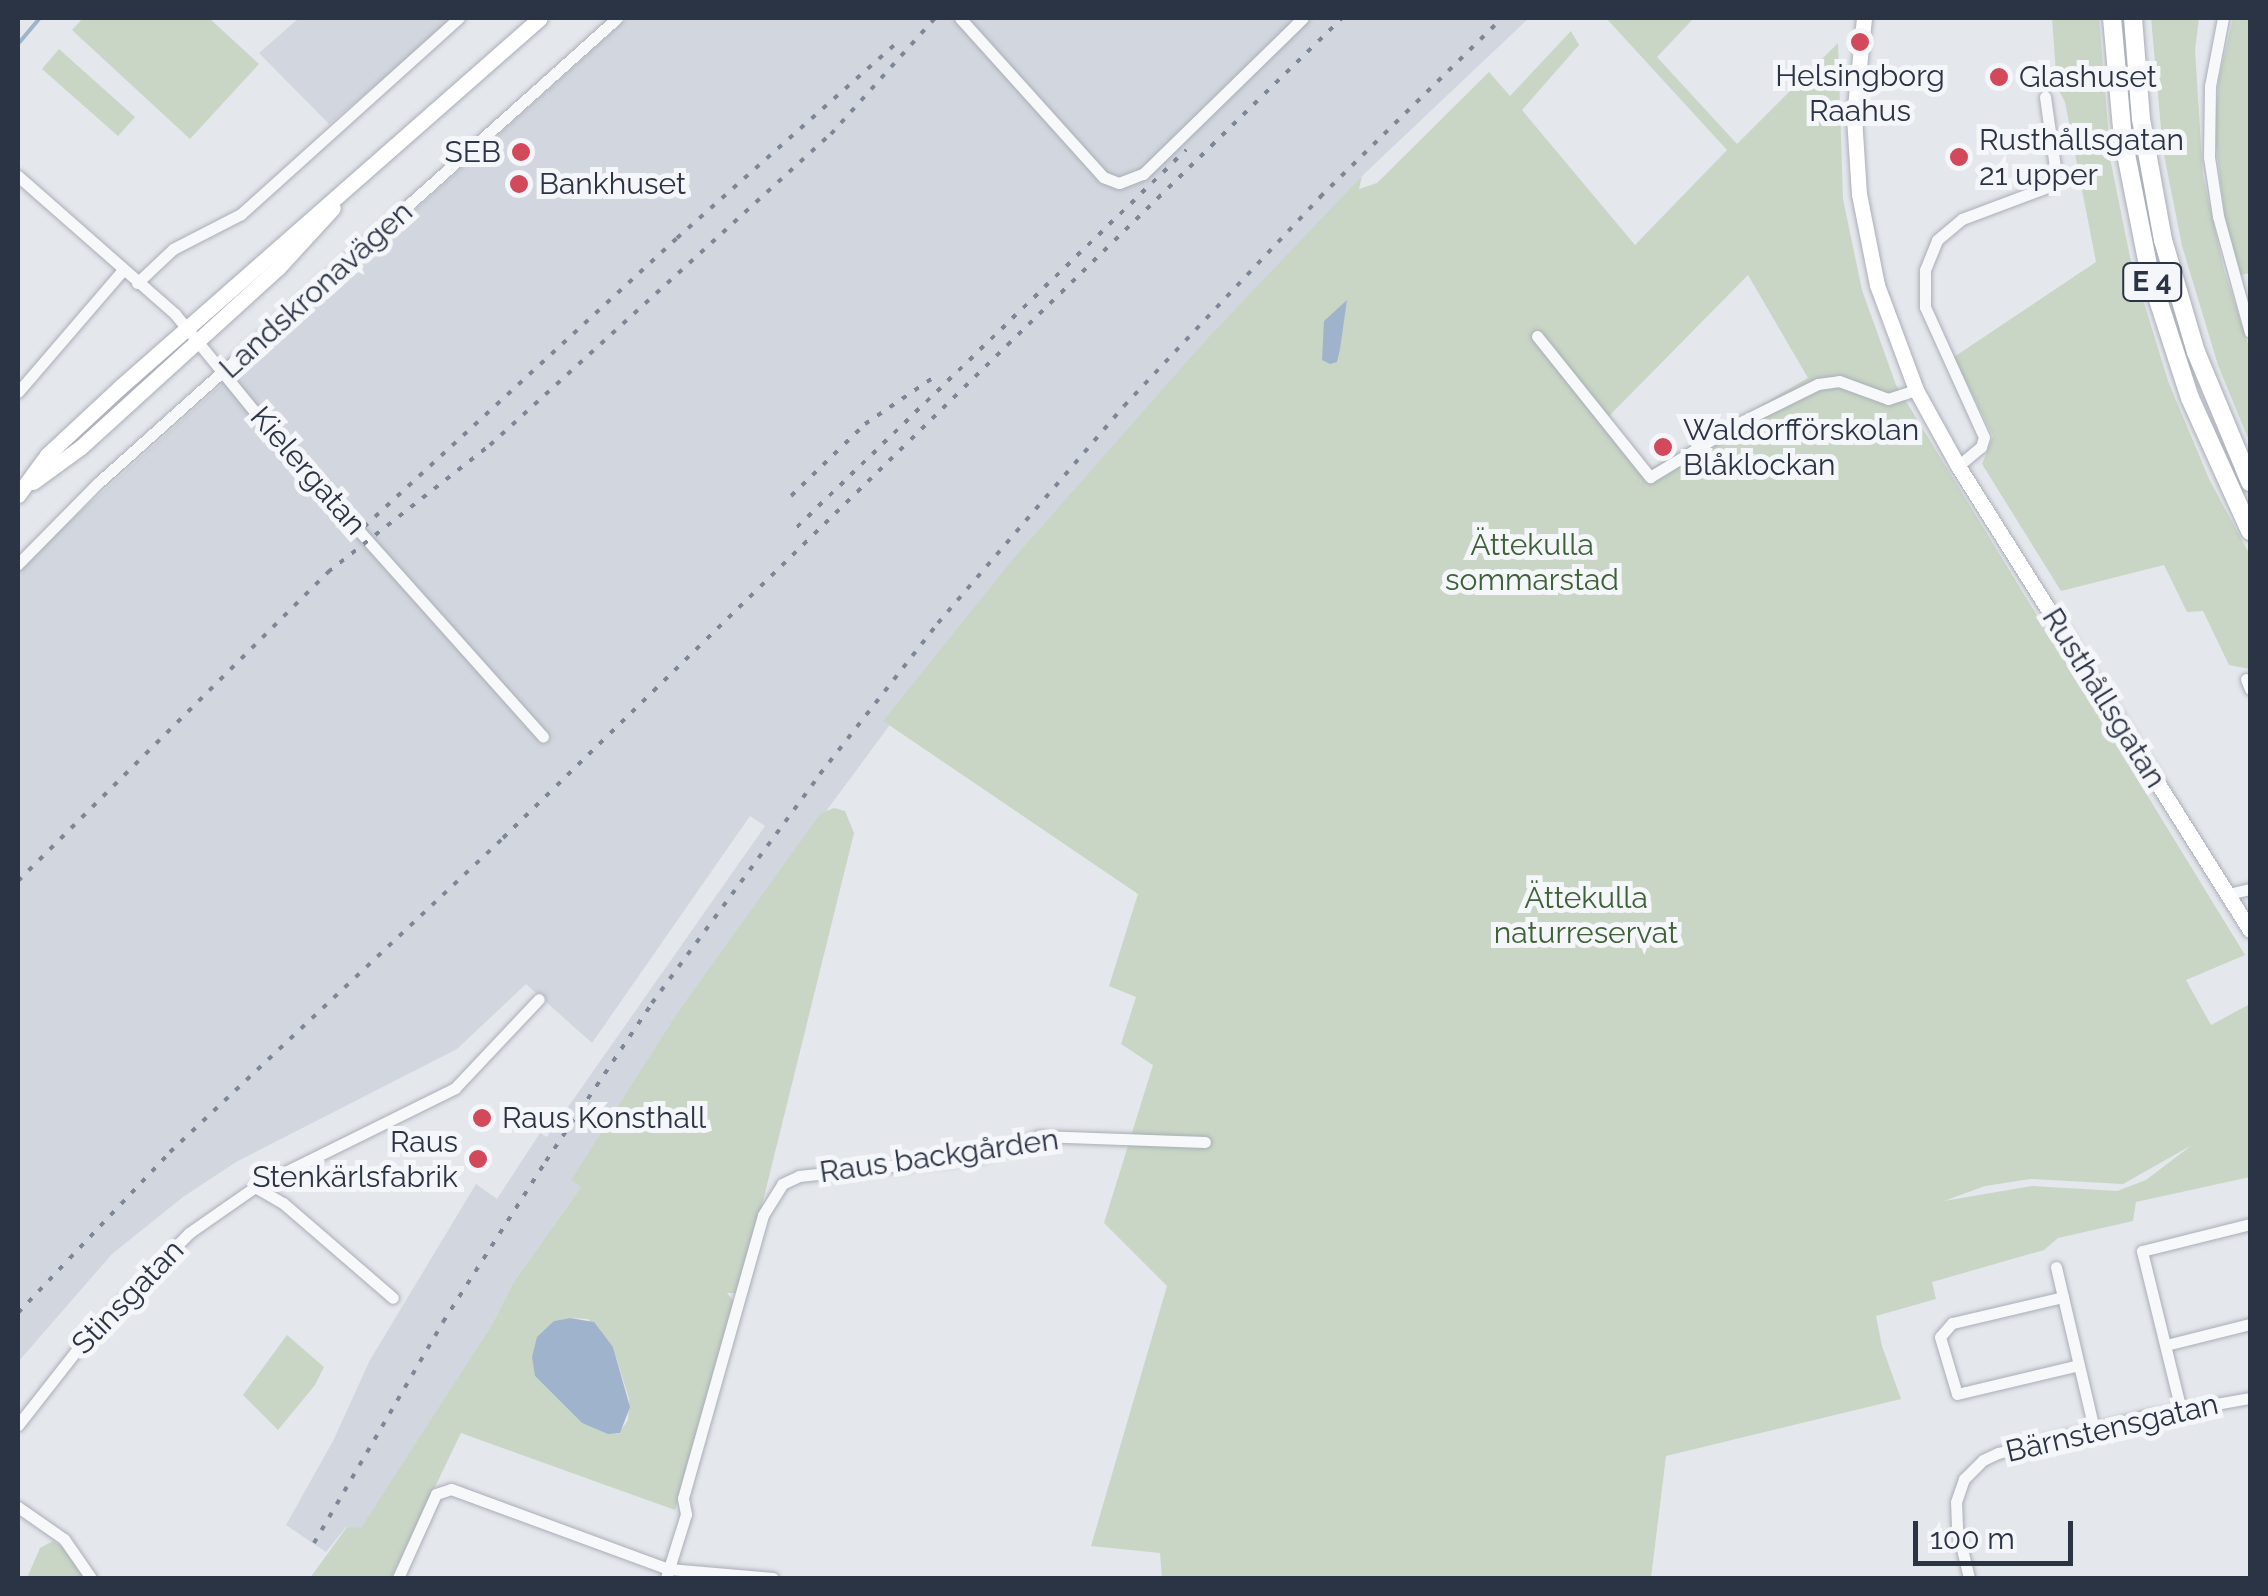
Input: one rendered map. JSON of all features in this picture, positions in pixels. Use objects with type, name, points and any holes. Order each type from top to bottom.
[{"type":"highway","name":"E 4","points":[[2112,18],[2123,139],[2150,274],[2190,398],[2250,531]]},
{"type":"highway","name":"E 4","points":[[2133,18],[2141,119],[2163,240],[2202,368],[2250,482]]},
{"type":"main road","name":"Landskronavägen","points":[[22,490],[47,456],[278,268],[324,222],[340,196],[540,18]]},
{"type":"main road","name":"Rusthållsgatan","points":[[1864,18],[1854,117],[1862,208],[1877,284],[1916,390],[1958,466],[2250,930]]},
{"type":"street","points":[[138,283],[172,249],[241,214],[459,18]]},
{"type":"street","name":"Landskronavägen","points":[[18,564],[98,483],[617,18]]},
{"type":"street","points":[[960,18],[1103,177],[1122,183],[1143,174],[1302,18]]},
{"type":"street","points":[[2223,18],[2210,86],[2209,157],[2218,216],[2250,332]]},
{"type":"street","points":[[1958,466],[1981,447],[1984,438],[1924,307],[1925,270],[1937,240],[1962,219],[2047,187],[2055,168],[2044,97]]},
{"type":"street","name":"Kielergatan","points":[[18,176],[192,335],[543,736]]},
{"type":"street","points":[[18,392],[123,270]]},
{"type":"street","points":[[1538,336],[1650,477],[1738,423],[1818,384],[1840,381],[1888,400],[1916,390]]},
{"type":"street","points":[[2228,894],[2250,889]]},
{"type":"street","name":"Stinsgatan","points":[[18,1425],[83,1342],[189,1232],[255,1188],[456,1088],[539,1000]]},
{"type":"street","name":"Raus backgården","points":[[667,1574],[686,1514],[683,1498],[763,1215],[770,1198],[786,1181],[964,1159],[1039,1136],[1204,1142]]},
{"type":"street","points":[[255,1188],[283,1203],[393,1298]]},
{"type":"street","points":[[2181,1410],[2142,1251],[2250,1224]]},
{"type":"street","points":[[2056,1267],[2094,1429]]},
{"type":"street","points":[[2062,1297],[1952,1322],[1940,1337],[1957,1394],[2079,1365]]},
{"type":"street","points":[[2166,1346],[2250,1324]]},
{"type":"street","name":"Bärnstensgatan","points":[[1968,1578],[1956,1510],[1958,1493],[1971,1470],[1998,1453],[2250,1398]]},
{"type":"street","points":[[398,1578],[442,1489],[667,1574],[773,1578]]},
{"type":"street","points":[[18,1506],[64,1539],[91,1578]]},
{"type":"shaded area","points":[[299,18],[457,18],[329,124],[259,53]]},
{"type":"shaded area","points":[[628,18],[1529,18],[1362,176],[1144,414],[917,688],[675,1016],[572,1179],[581,1187],[513,1283],[491,1326],[361,1529],[346,1527],[326,1552],[286,1525],[333,1441],[370,1360],[476,1184],[497,1199],[540,1133],[547,1137],[765,826],[750,816],[592,1043],[526,984],[457,1049],[236,1162],[183,1197],[112,1254],[18,1362],[18,568]]},
{"type":"green space","points":[[83,18],[209,18],[259,64],[190,139],[72,30]]},
{"type":"green space","name":"Ättekulla naturreservat","points":[[1606,18],[1694,18],[1657,57],[1737,144],[1838,43],[1843,199],[1862,290],[1896,385],[2245,955],[2186,980],[2211,1025],[2250,1004],[2250,1177],[2136,1202],[2133,1221],[2058,1238],[2044,1250],[1932,1282],[1936,1299],[1876,1316],[1901,1399],[1666,1456],[1651,1578],[1162,1578],[1160,1553],[1091,1546],[1167,1286],[1104,1223],[1153,1065],[1121,1044],[1136,997],[1109,986],[1138,894],[883,721],[1014,558],[1206,340],[1362,176],[1359,189],[1377,183],[1489,72],[1510,96],[1571,31],[1579,45],[1522,110],[1635,245],[1727,150]],"holes":[[[1748,275],[1808,378],[1650,469],[1608,417]],[[2192,1145],[2146,1180],[2117,1191],[2032,1186],[1944,1201],[1985,1186],[2030,1179],[2123,1184]]]},
{"type":"green space","points":[[2052,18],[2099,18],[2111,163],[2130,257],[2168,381],[2209,479],[2250,555],[2250,669],[2229,665],[2203,611],[2187,612],[2164,565],[2061,591],[1982,464],[1993,436],[1954,357],[2096,262],[2065,102],[2057,87]]},
{"type":"green space","points":[[2151,18],[2199,18],[2195,50],[2203,176],[2224,270],[2250,350],[2250,443],[2218,365],[2182,246],[2163,150]]},
{"type":"green space","points":[[2233,18],[2250,18],[2250,273],[2241,275],[2225,217],[2214,130],[2219,79]]},
{"type":"green space","points":[[59,49],[135,117],[118,136],[42,69]]},
{"type":"green space","points":[[834,808],[845,811],[854,833],[742,1286],[737,1293],[727,1293],[737,1305],[675,1510],[461,1433],[391,1578],[310,1578],[347,1527],[361,1528],[491,1326],[513,1283],[581,1187],[571,1180],[675,1016],[821,813]],"holes":[[[588,1319],[613,1347],[629,1399],[628,1420],[618,1434],[582,1423],[535,1376],[554,1321]]]},
{"type":"green space","points":[[287,1335],[324,1367],[315,1385],[278,1430],[243,1395]]},
{"type":"green space","points":[[53,1541],[64,1548],[85,1578],[27,1578],[40,1548]]},
{"type":"water","points":[[1347,300],[1337,362],[1330,364],[1322,360],[1324,321]]},
{"type":"water","points":[[570,1318],[594,1322],[613,1347],[630,1407],[620,1433],[608,1434],[582,1423],[535,1376],[532,1357],[537,1337],[554,1321]]},
{"type":"waterway","points":[[18,44],[40,18]]},
{"type":"railway","points":[[18,881],[328,572],[490,445],[831,134],[935,18]]},
{"type":"railway","points":[[18,1313],[170,1152],[503,838],[1342,18]]},
{"type":"railway","points":[[314,1543],[443,1322],[546,1161],[652,1003],[820,774],[938,623],[1124,406],[1320,197],[1502,18]]},
{"type":"railway","points":[[353,537],[677,238],[897,43]]},
{"type":"railway","points":[[797,527],[1186,150]]},
{"type":"railway","points":[[791,496],[865,424],[937,375]]},
{"type":"place","name":"Helsingborg Raahus","points":[[1860,42]]},
{"type":"place","name":"Glashuset","points":[[1999,77]]},
{"type":"place","name":"SEB","points":[[521,152]]},
{"type":"place","name":"Rusthållsgatan 21 upper","points":[[1959,157]]},
{"type":"place","name":"Bankhuset","points":[[519,184]]},
{"type":"place","name":"Waldorfförskolan Blåklockan","points":[[1663,447]]},
{"type":"place","name":"Raus Konsthall","points":[[482,1118]]},
{"type":"place","name":"Raus Stenkärlsfabrik","points":[[478,1159]]},
{"type":"park label","name":"Ättekulla sommarstad","points":[[1532,562]]}]
